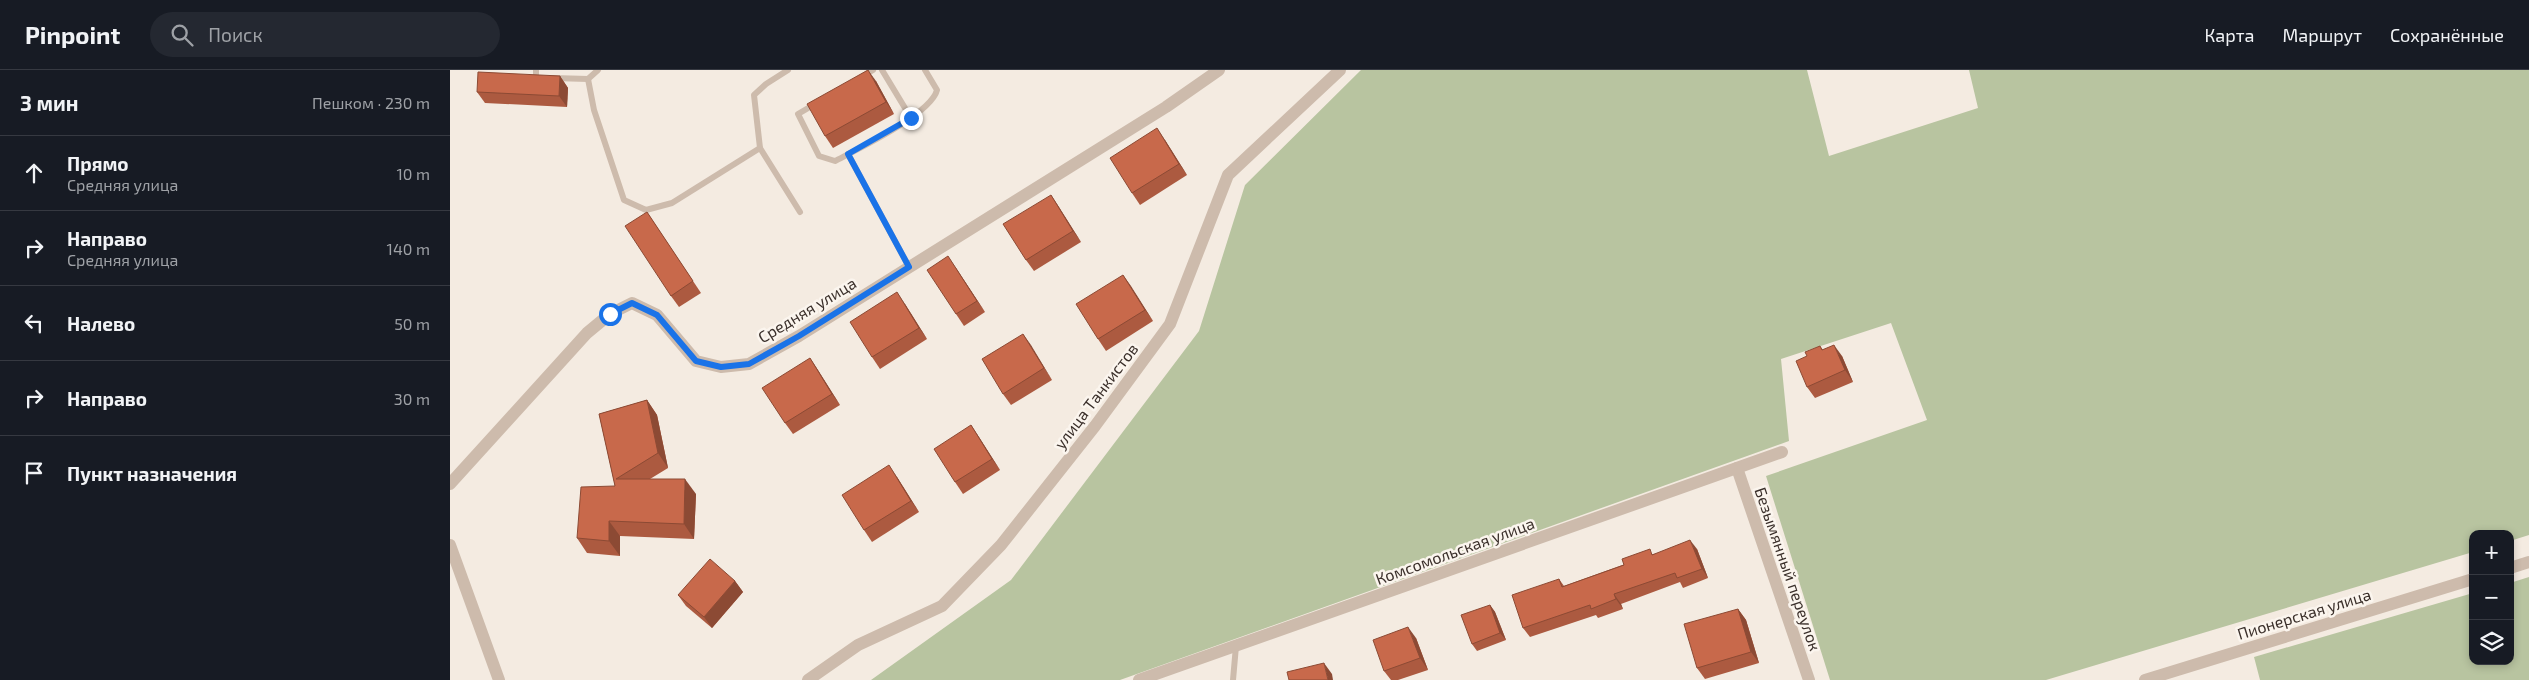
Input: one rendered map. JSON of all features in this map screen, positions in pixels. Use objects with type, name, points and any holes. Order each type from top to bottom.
[{"type":"street","name":"Средняя улица","points":[[450,484],[587,333],[610,314],[632,303],[657,315],[696,361],[721,367],[749,364],[799,336],[1166,107],[1220,70]]},
{"type":"street","name":"улица Танкистов","points":[[808,680],[858,645],[942,606],[1001,545],[1095,426],[1170,324],[1228,175],[1340,70]]},
{"type":"street","name":"Комсомольская улица","points":[[1139,680],[1782,452]]},
{"type":"street","name":"Безымянный переулок","points":[[1737,468],[1809,680]]},
{"type":"street","points":[[450,545],[499,680]]},
{"type":"street","points":[[2514,567],[2529,562]]},
{"type":"street","name":"Пионерская улица","points":[[2145,680],[2469,581]]},
{"type":"lane","points":[[536,70],[536,78],[588,80],[598,70]]},
{"type":"lane","points":[[788,70],[766,84],[754,95],[760,148],[800,212]]},
{"type":"lane","points":[[856,80],[873,70]]},
{"type":"lane","points":[[882,70],[911,118]]},
{"type":"lane","points":[[823,100],[798,114],[819,156],[835,161],[911,118],[934,99],[936,90],[925,70]]},
{"type":"lane","points":[[588,80],[594,110],[624,200],[646,210],[672,203],[760,148]]},
{"type":"lane","points":[[848,154],[909,267]]},
{"type":"lane","points":[[1233,680],[1236,646]]},
{"type":"green space","points":[[1361,70],[1807,70],[1829,156],[1978,108],[1969,70],[2529,70],[2529,535],[2514,540],[2514,530],[2469,530],[2469,553],[2046,680],[1830,680],[1766,476],[1927,420],[1891,323],[1781,359],[1789,441],[1120,680],[871,680],[1011,580],[1199,331],[1245,185]]},
{"type":"green space","points":[[2529,577],[2529,680],[2260,680],[2254,657],[2469,594],[2469,665],[2514,665],[2514,582]]},
{"type":"building","points":[[868,70],[886,102],[825,136],[807,104]]},
{"type":"building","points":[[478,72],[560,76],[559,96],[477,92]]},
{"type":"building","points":[[1157,128],[1179,164],[1132,193],[1110,158]]},
{"type":"building","points":[[1051,195],[1073,231],[1026,260],[1003,224]]},
{"type":"building","points":[[647,212],[693,281],[671,296],[625,226]]},
{"type":"building","points":[[948,256],[977,301],[956,314],[927,270]]},
{"type":"building","points":[[1123,275],[1145,310],[1098,339],[1076,304]]},
{"type":"building","points":[[897,292],[919,328],[872,357],[850,322]]},
{"type":"building","points":[[1023,334],[1044,368],[1003,394],[982,359]]},
{"type":"building","points":[[1834,345],[1845,370],[1807,387],[1796,361],[1807,356],[1805,352],[1820,346],[1822,350]]},
{"type":"building","points":[[810,358],[832,394],[785,423],[762,388]]},
{"type":"building","points":[[647,400],[658,453],[616,479],[685,479],[684,524],[609,521],[609,541],[577,538],[581,487],[615,486],[599,414]]},
{"type":"building","points":[[971,425],[992,459],[955,482],[934,449]]},
{"type":"building","points":[[889,465],[911,501],[864,530],[842,495]]},
{"type":"building","points":[[1690,540],[1702,569],[1677,578],[1675,573],[1614,594],[1616,599],[1591,609],[1590,605],[1523,628],[1512,595],[1559,579],[1562,587],[1624,565],[1622,559],[1650,549],[1652,555]]},
{"type":"building","points":[[710,559],[735,581],[704,617],[678,595]]},
{"type":"building","points":[[1490,605],[1500,633],[1472,644],[1461,615]]},
{"type":"building","points":[[1738,609],[1751,652],[1697,668],[1684,624]]},
{"type":"building","points":[[1408,627],[1420,658],[1384,671],[1373,640]]},
{"type":"building","points":[[1324,663],[1328,680],[1289,680],[1287,672]]},
{"type":"route","points":[[610,314],[632,303],[657,315],[696,361],[721,367],[749,364],[799,336],[909,267],[848,154],[911,118]]}]
